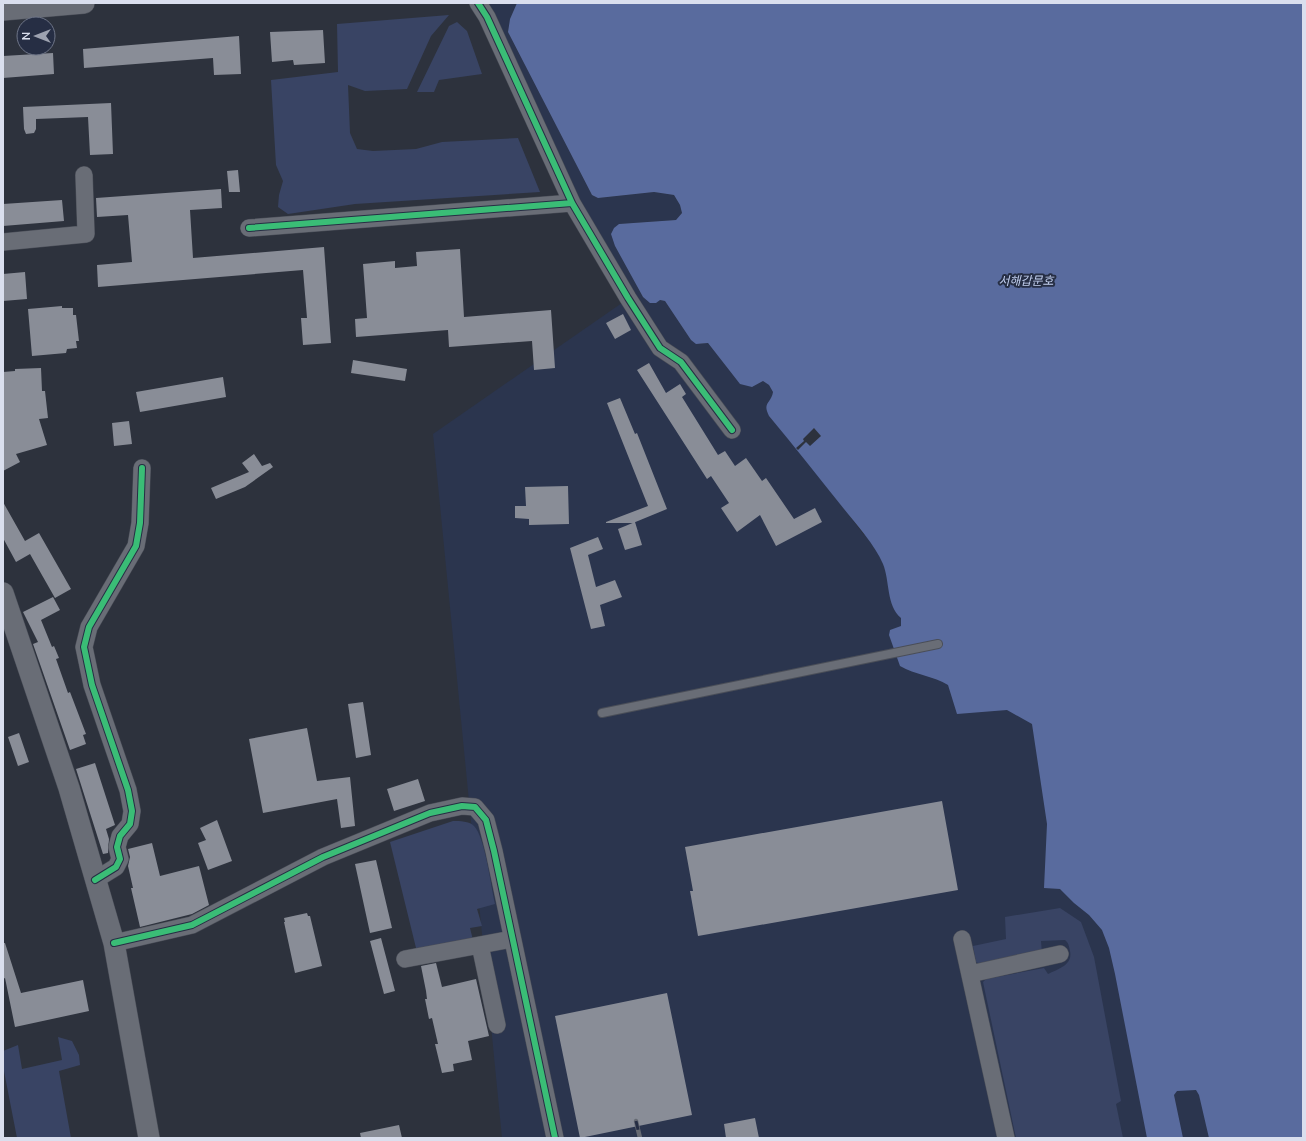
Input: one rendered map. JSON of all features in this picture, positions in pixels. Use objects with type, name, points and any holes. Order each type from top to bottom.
[{"type":"street","points":[[3,10],[84,3]]},
{"type":"street","points":[[478,3],[487,17],[572,203],[660,348],[681,362],[732,430]]},
{"type":"street","points":[[3,242],[86,234],[84,175]]},
{"type":"street","points":[[249,228],[572,203]]},
{"type":"street","points":[[95,880],[116,867],[120,859],[118,847],[120,836],[130,824],[132,811],[128,790],[92,685],[84,647],[88,627],[136,546],[140,523],[142,468]]},
{"type":"street","points":[[3,593],[69,788],[114,943],[149,1138]]},
{"type":"street","points":[[114,943],[192,925],[323,857],[430,812],[462,806],[475,807],[486,820],[555,1138]]},
{"type":"street","points":[[405,959],[512,939]]},
{"type":"street","points":[[962,939],[1006,1138]]},
{"type":"street","points":[[480,945],[497,1025]]},
{"type":"street","points":[[970,974],[1060,954]]},
{"type":"lane","points":[[602,714],[938,644]]},
{"type":"shaded area","points":[[470,3],[517,3],[510,19],[508,32],[592,195],[598,198],[654,192],[674,195],[680,205],[682,213],[676,220],[619,224],[615,246],[643,297],[665,301],[691,340],[700,344],[708,343],[733,375],[752,387],[763,381],[769,385],[773,392],[769,416],[811,465],[864,535],[1232,470],[1303,1138],[502,1138],[433,434],[632,296]]},
{"type":"shaded area","points":[[449,15],[431,36],[407,89],[365,91],[348,85],[350,133],[357,149],[373,151],[416,149],[442,142],[518,138],[540,192],[355,204],[288,214],[278,207],[279,195],[283,181],[276,165],[271,80],[338,72],[337,24]]},
{"type":"shaded area","points":[[457,22],[467,31],[482,74],[439,80],[434,92],[417,92],[449,26]]},
{"type":"shaded area","points":[[453,821],[470,823],[478,832],[487,863],[495,904],[477,909],[482,926],[470,928],[473,940],[417,952],[390,842]]},
{"type":"shaded area","points":[[1060,908],[1081,922],[1094,957],[1121,1101],[1116,1104],[1123,1138],[1016,1138],[983,982],[986,979],[1044,968],[1048,974],[1067,963],[1070,956],[1070,951],[1065,940],[1041,941],[1042,953],[980,964],[976,962],[973,946],[1006,939],[1005,917]]},
{"type":"shaded area","points":[[58,1037],[72,1041],[79,1055],[80,1065],[59,1071],[71,1138],[17,1138],[3,1066],[3,1051],[18,1045],[22,1069],[62,1060]]},
{"type":"water","name":"서해갑문호","points":[[517,3],[1303,3],[1303,1138],[1209,1138],[1199,1095],[1196,1090],[1177,1091],[1174,1095],[1183,1138],[1147,1138],[1115,974],[1109,948],[1102,930],[1089,915],[1060,889],[1044,888],[1047,824],[1032,724],[1007,710],[957,714],[948,685],[900,666],[889,635],[890,630],[901,626],[901,618],[896,613],[893,606],[885,571],[880,557],[865,535],[769,416],[766,408],[773,392],[769,385],[763,381],[752,387],[740,384],[708,343],[696,344],[691,340],[665,301],[660,300],[656,303],[650,303],[643,297],[615,246],[611,234],[614,228],[619,224],[676,220],[682,213],[680,205],[674,195],[654,192],[598,198],[592,195],[508,32],[510,19]]},
{"type":"pier","points":[[814,428],[821,436],[810,446],[806,442],[798,450],[796,448],[804,441],[803,439]]},
{"type":"building","points":[[323,30],[325,63],[294,65],[293,60],[272,62],[270,32]]},
{"type":"building","points":[[239,36],[241,74],[214,75],[213,58],[84,68],[83,49]]},
{"type":"building","points":[[3,56],[53,56],[54,74],[3,78]]},
{"type":"building","points":[[111,103],[113,154],[90,155],[88,117],[36,119],[36,129],[34,133],[26,134],[24,129],[23,107]]},
{"type":"building","points":[[238,170],[240,192],[229,192],[227,171]]},
{"type":"building","points":[[221,189],[222,208],[190,210],[193,258],[324,247],[331,343],[303,345],[301,318],[307,318],[303,270],[98,287],[97,265],[132,262],[128,215],[97,217],[96,198]]},
{"type":"building","points":[[62,200],[64,221],[3,226],[3,204]]},
{"type":"building","points":[[460,249],[464,317],[551,310],[555,368],[534,370],[532,341],[449,347],[448,330],[356,337],[355,319],[367,318],[363,264],[395,261],[395,268],[417,266],[416,252]]},
{"type":"building","points":[[25,272],[27,299],[3,301],[3,274]]},
{"type":"building","points":[[62,306],[62,308],[73,308],[73,315],[76,315],[79,341],[76,341],[77,348],[67,349],[66,353],[32,356],[28,309]]},
{"type":"building","points":[[623,314],[631,330],[615,339],[606,323]]},
{"type":"building","points":[[353,360],[407,369],[405,381],[351,373]]},
{"type":"building","points":[[649,363],[666,393],[680,384],[686,394],[682,397],[718,455],[725,451],[735,466],[746,458],[762,481],[766,478],[794,519],[815,508],[822,522],[776,546],[760,515],[737,532],[721,508],[729,503],[711,476],[707,479],[637,370]]},
{"type":"building","points":[[41,368],[42,391],[45,391],[48,418],[39,419],[47,445],[16,454],[20,462],[3,471],[3,372],[15,371],[15,369]]},
{"type":"building","points":[[223,377],[226,397],[140,412],[136,392]]},
{"type":"building","points":[[620,398],[635,434],[637,433],[667,509],[633,523],[606,523],[648,506],[607,403]]},
{"type":"building","points":[[129,421],[132,444],[114,446],[112,423]]},
{"type":"building","points":[[254,454],[262,466],[270,463],[273,467],[245,487],[216,499],[211,488],[249,472],[242,463]]},
{"type":"building","points":[[568,486],[569,524],[529,525],[529,519],[515,518],[515,506],[526,506],[525,487]]},
{"type":"building","points":[[3,502],[25,541],[39,533],[71,589],[55,598],[30,554],[16,562],[3,538]]},
{"type":"building","points":[[635,522],[642,545],[625,550],[618,529]]},
{"type":"building","points":[[598,537],[603,549],[588,555],[596,587],[615,580],[622,597],[600,605],[605,626],[591,629],[570,548]]},
{"type":"building","points":[[53,597],[60,610],[41,620],[52,647],[54,646],[59,658],[56,659],[68,693],[70,692],[86,734],[83,735],[86,744],[70,750],[33,644],[38,642],[23,612]]},
{"type":"building","points":[[363,702],[371,755],[356,758],[348,704]]},
{"type":"building","points":[[307,728],[317,781],[350,777],[355,826],[341,828],[337,799],[263,813],[249,739]]},
{"type":"building","points":[[19,733],[29,762],[18,766],[8,737]]},
{"type":"building","points":[[95,763],[115,825],[106,829],[109,839],[108,853],[103,854],[76,769]]},
{"type":"building","points":[[418,779],[425,801],[394,811],[387,789]]},
{"type":"building","points":[[942,801],[958,890],[698,936],[690,891],[693,891],[685,847]]},
{"type":"building","points":[[217,820],[232,861],[208,870],[198,843],[206,840],[200,828]]},
{"type":"building","points":[[152,843],[160,876],[199,866],[209,905],[192,914],[140,927],[131,888],[133,888],[128,866],[130,857],[128,849]]},
{"type":"building","points":[[376,860],[392,928],[370,933],[355,864]]},
{"type":"building","points":[[307,913],[308,916],[310,916],[322,966],[295,973],[284,918]]},
{"type":"building","points":[[381,938],[395,991],[384,994],[370,941]]},
{"type":"building","points":[[3,943],[5,943],[21,993],[83,980],[89,1011],[15,1027],[5,978],[3,979]]},
{"type":"building","points":[[436,963],[442,987],[476,979],[489,1036],[468,1041],[472,1060],[453,1064],[454,1071],[442,1073],[435,1044],[438,1044],[432,1018],[429,1019],[425,999],[427,999],[421,966]]},
{"type":"building","points":[[667,993],[692,1115],[580,1138],[555,1016]]},
{"type":"building","points":[[755,1118],[759,1138],[726,1138],[724,1124]]},
{"type":"building","points":[[399,1125],[402,1138],[361,1138],[360,1133]]},
{"type":"railway","points":[[636,1121],[640,1138]]},
{"type":"cycle path","points":[[478,3],[487,17],[572,203],[628,298],[660,348],[681,362],[732,430]]},
{"type":"cycle path","points":[[249,228],[572,203]]},
{"type":"cycle path","points":[[95,880],[116,867],[120,859],[117,847],[120,836],[130,824],[132,811],[128,790],[92,685],[84,647],[89,627],[136,546],[140,523],[142,468]]},
{"type":"cycle path","points":[[114,943],[192,925],[323,857],[430,813],[462,806],[475,807],[486,820],[494,851],[555,1138]]}]
